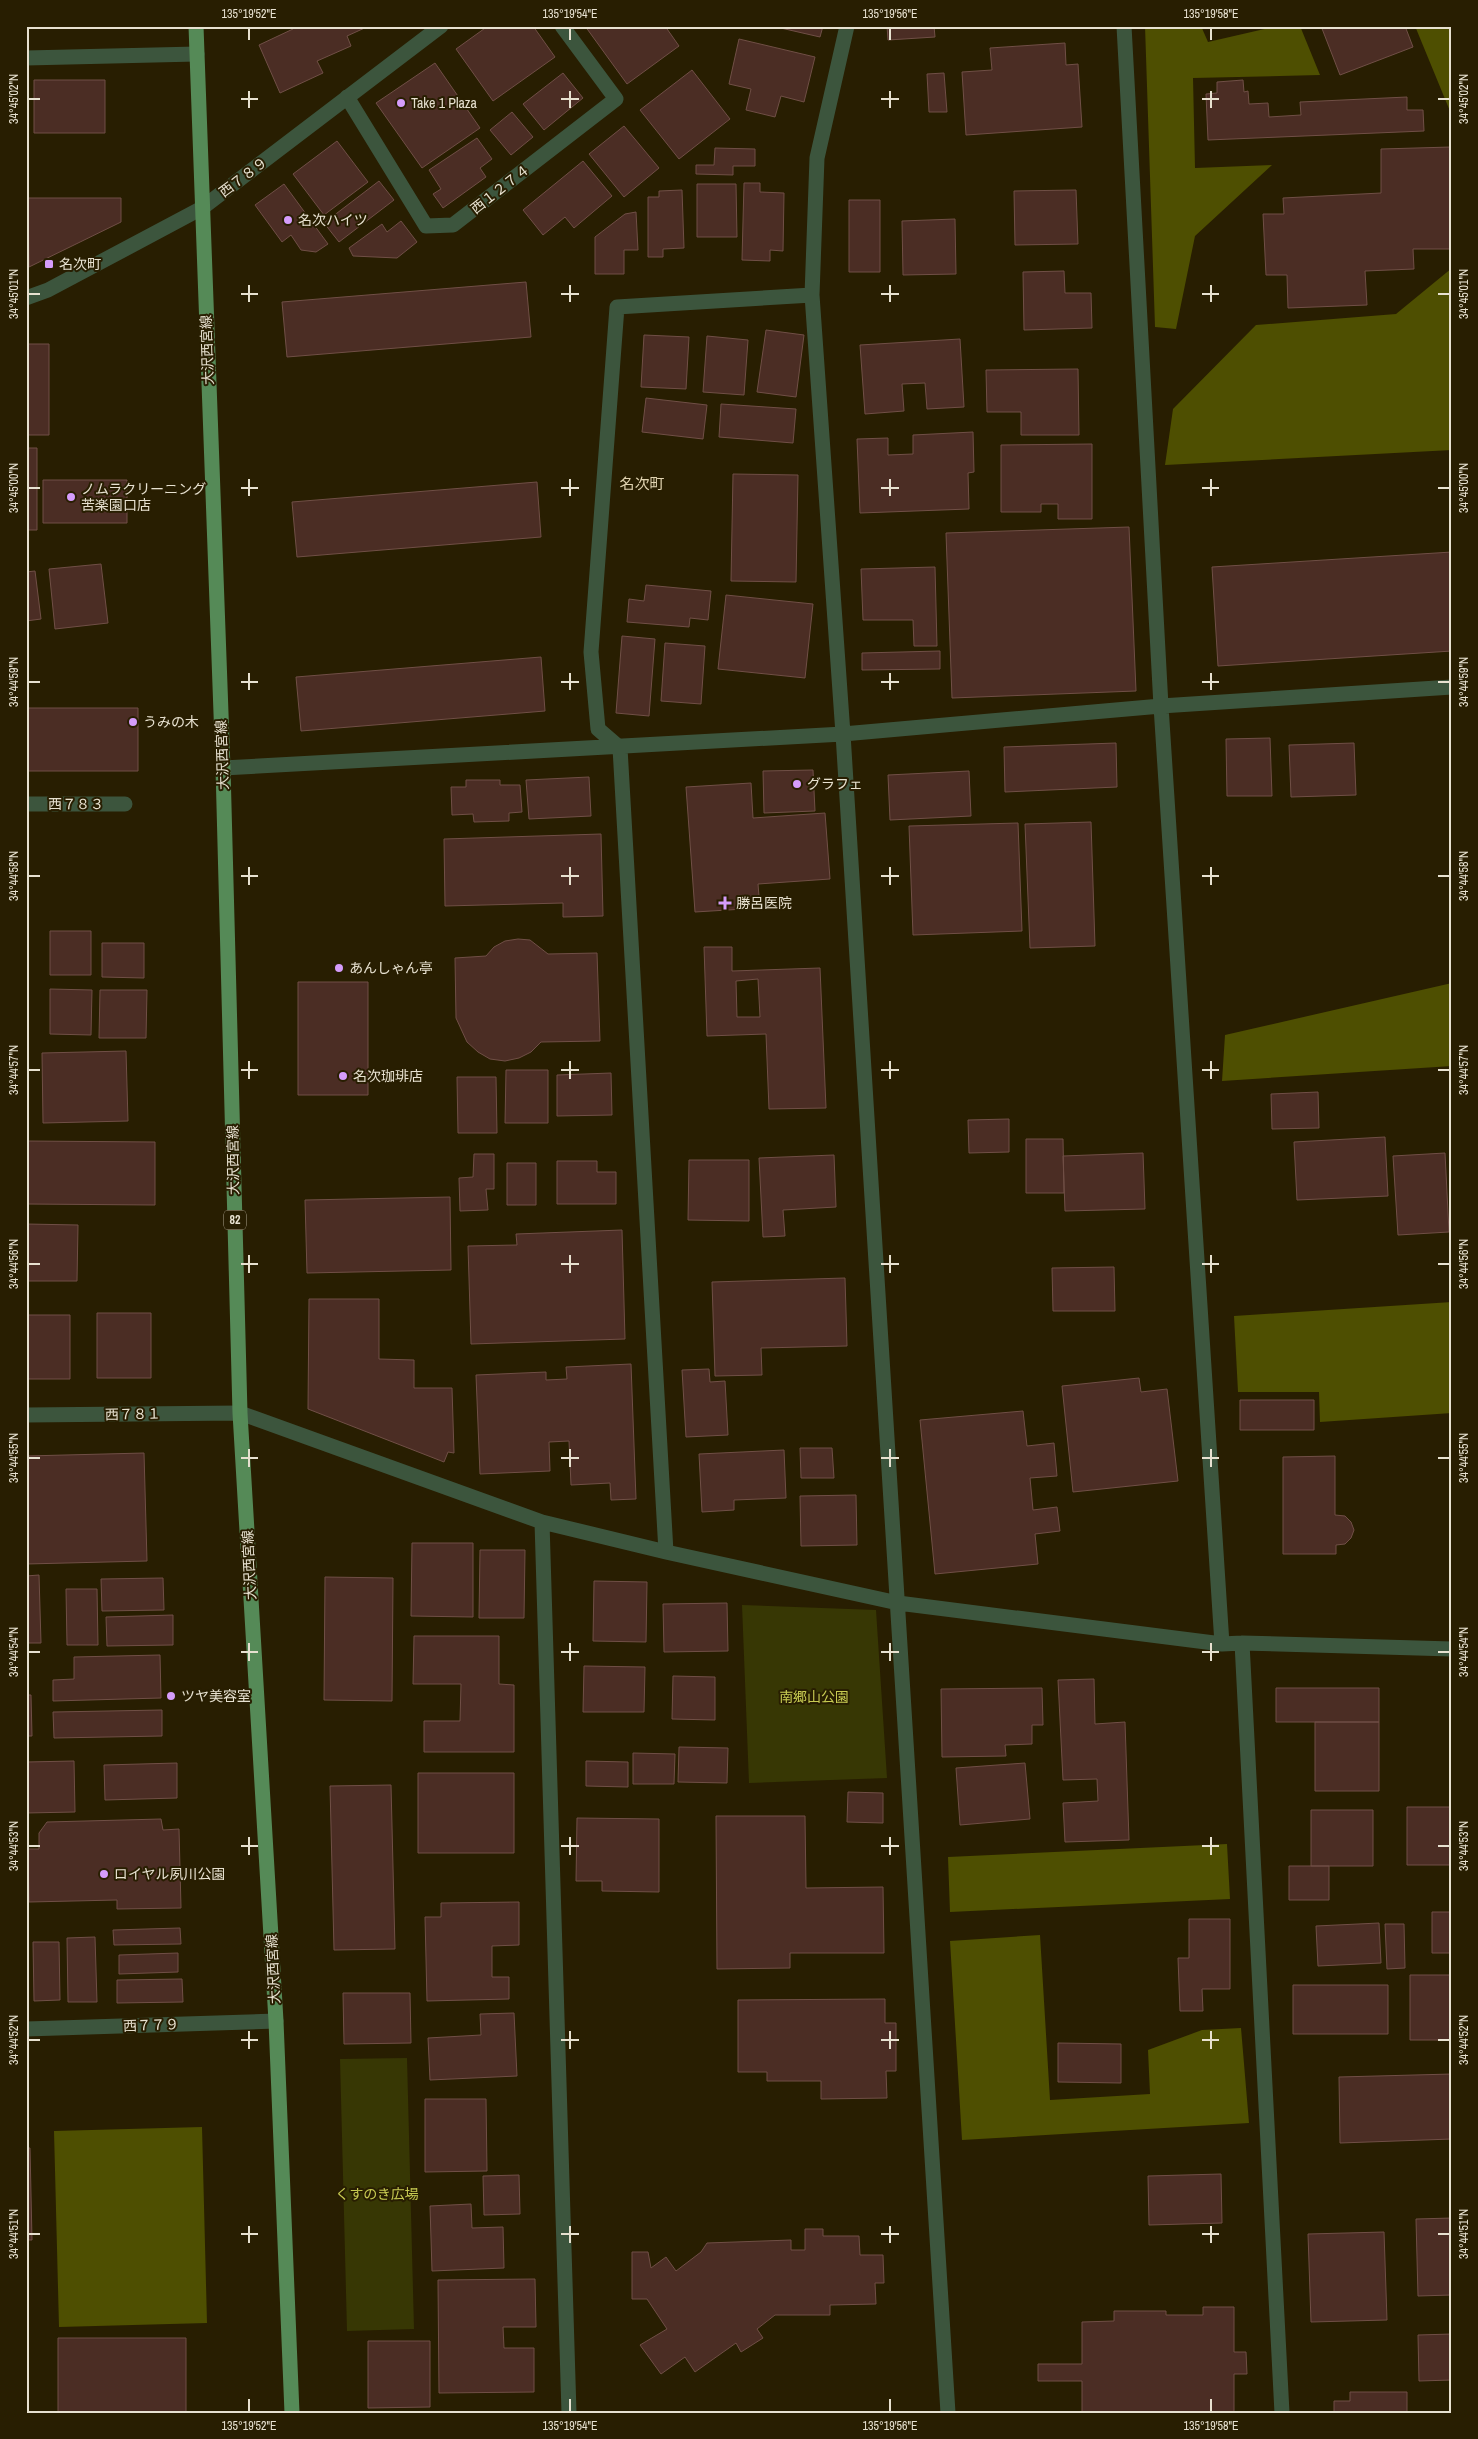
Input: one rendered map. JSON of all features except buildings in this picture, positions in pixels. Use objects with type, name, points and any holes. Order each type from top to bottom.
[{"type":"main road","name":"大沢西宮線","points":[[196,26],[223,768],[240,1413],[276,2020],[292,2413]]},
{"type":"street","name":"西７８９","points":[[26,298],[48,290],[202,208],[440,26]]},
{"type":"street","name":"西１２７４","points":[[347,97],[426,226],[453,225],[616,99],[562,26]]},
{"type":"street","points":[[847,26],[818,158],[812,295],[843,734],[948,2413]]},
{"type":"street","points":[[1124,26],[1161,706],[1222,1644]]},
{"type":"street","points":[[26,58],[197,54]]},
{"type":"street","points":[[666,1552],[620,748],[598,729],[591,652],[617,307],[812,295]]},
{"type":"street","points":[[223,768],[620,748],[843,734],[1161,706],[1452,686]]},
{"type":"street","name":"西７８３","points":[[26,804],[125,804]]},
{"type":"street","points":[[240,1413],[542,1522],[666,1552],[898,1603],[1222,1644],[1242,1642],[1452,1649]]},
{"type":"street","name":"西７８１","points":[[26,1416],[240,1413]]},
{"type":"street","points":[[542,1522],[569,2413]]},
{"type":"street","points":[[1242,1642],[1282,2413]]},
{"type":"street","name":"西７７９","points":[[26,2029],[276,2020]]},
{"type":"green space","name":"南郷山公園","points":[[742,1605],[876,1610],[887,1778],[749,1783]]},
{"type":"green space","name":"くすのき広場","points":[[407,2058],[414,2329],[347,2331],[340,2059]]},
{"type":"shaded area","points":[[1145,26],[1201,26],[1208,42],[1278,26],[1300,26],[1320,75],[1193,78],[1195,168],[1272,165],[1195,236],[1176,329],[1155,327]]},
{"type":"shaded area","points":[[1415,26],[1452,26],[1452,116]]},
{"type":"shaded area","points":[[1452,268],[1452,450],[1165,465],[1173,409],[1256,325],[1396,314]]},
{"type":"shaded area","points":[[1452,983],[1452,1066],[1222,1081],[1225,1035]]},
{"type":"shaded area","points":[[1452,1302],[1452,1413],[1320,1422],[1319,1392],[1238,1392],[1234,1316]]},
{"type":"shaded area","points":[[1227,1844],[1230,1899],[950,1912],[948,1857]]},
{"type":"shaded area","points":[[1040,1935],[1050,2100],[1150,2094],[1148,2050],[1202,2030],[1241,2028],[1249,2123],[962,2140],[950,1941]]},
{"type":"shaded area","points":[[202,2127],[207,2323],[59,2327],[54,2131]]},
{"type":"place","name":"Take 1 Plaza","points":[[401,103]]},
{"type":"place","name":"名次ハイツ","points":[[288,220]]},
{"type":"place","name":"名次町","points":[[49,264]]},
{"type":"place","name":"ノムラクリーニング 苦楽園口店","points":[[71,497]]},
{"type":"place","name":"うみの木","points":[[133,722]]},
{"type":"place","name":"グラフェ","points":[[797,784]]},
{"type":"place","name":"勝呂医院","points":[[725,903]]},
{"type":"place","name":"あんしゃん亭","points":[[339,968]]},
{"type":"place","name":"名次珈琲店","points":[[343,1076]]},
{"type":"place","name":"ツヤ美容室","points":[[171,1696]]},
{"type":"place","name":"ロイヤル夙川公園","points":[[104,1874]]},
{"type":"district","name":"名次町","points":[[642,484]]}]
